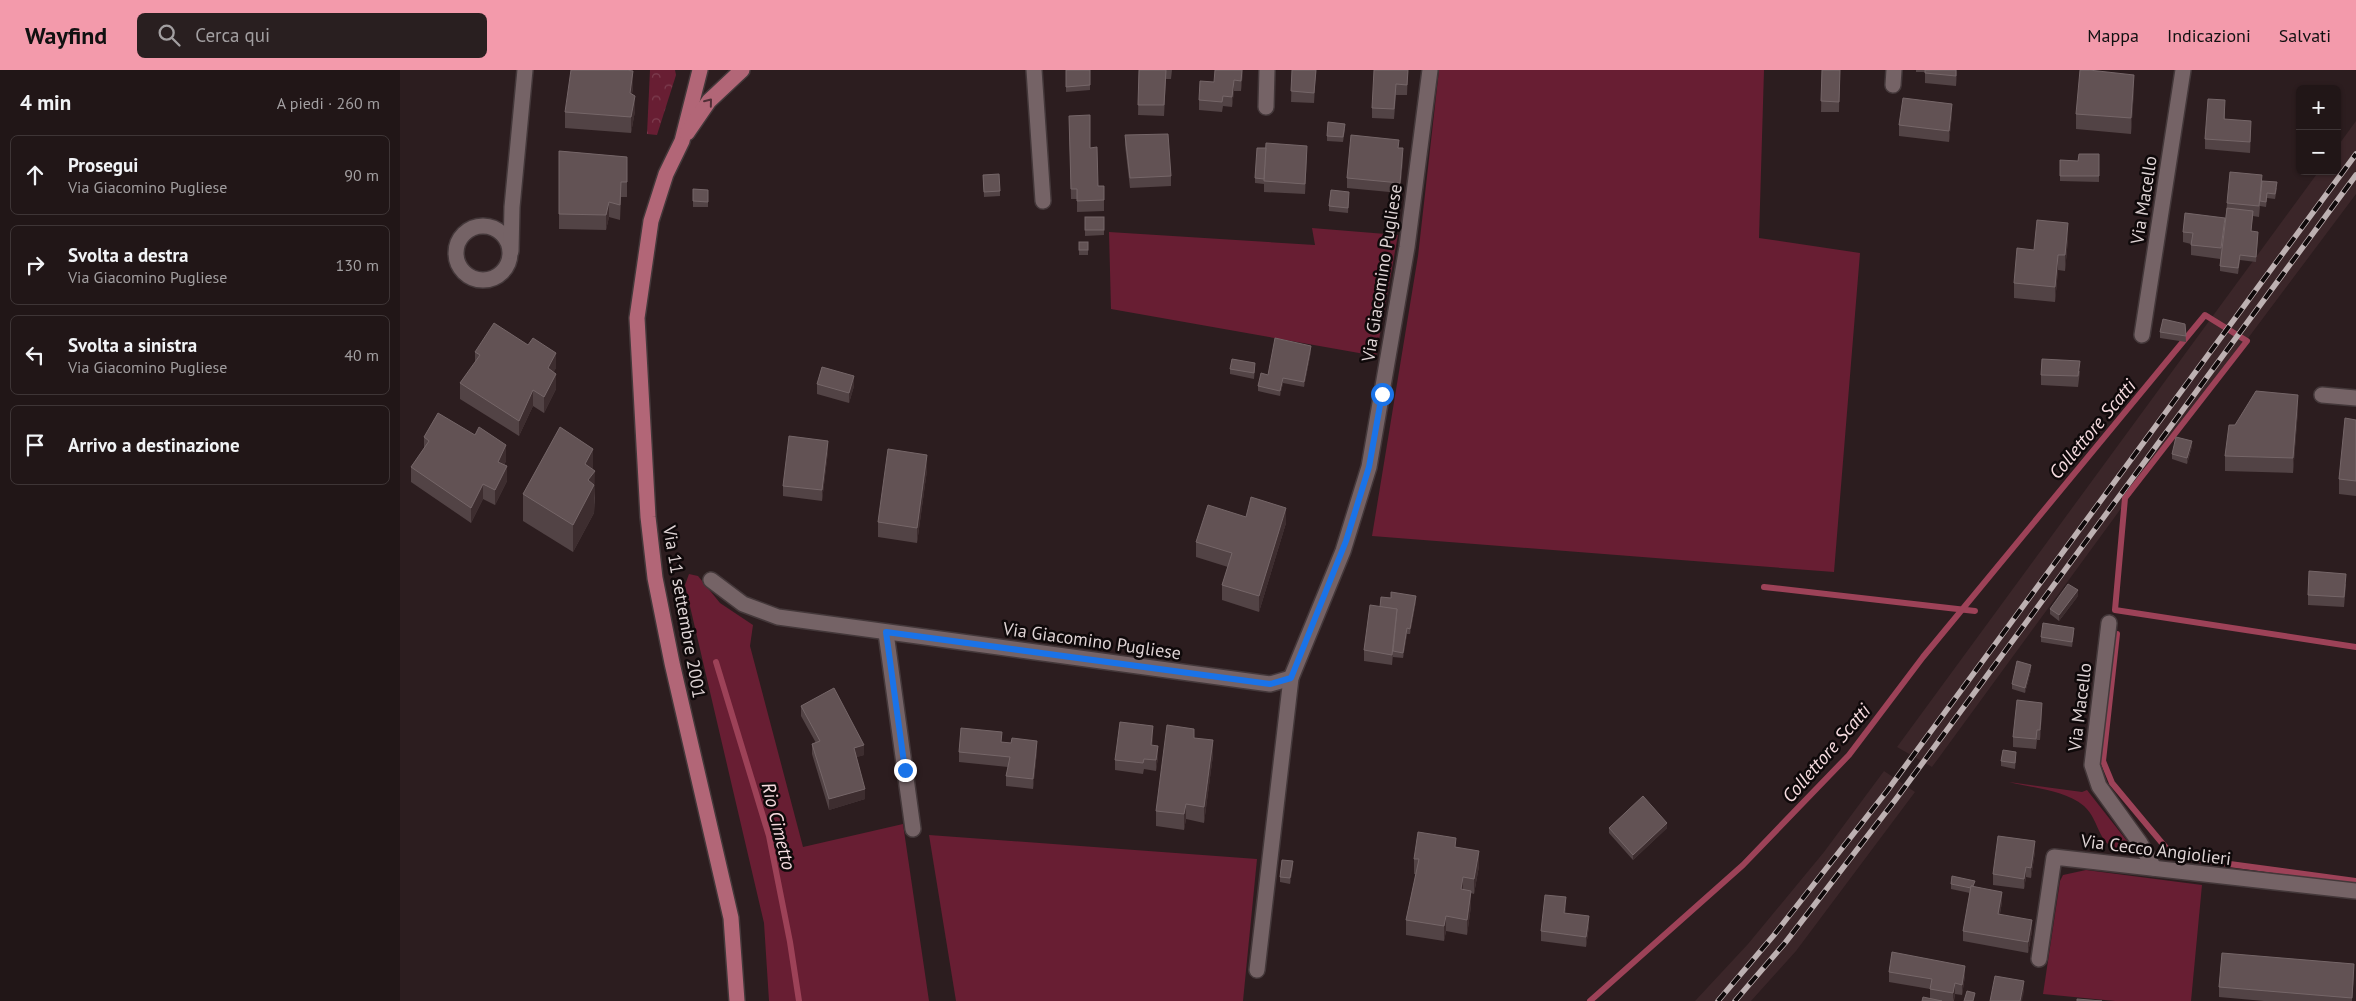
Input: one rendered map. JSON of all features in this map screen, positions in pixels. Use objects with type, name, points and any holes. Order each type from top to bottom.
[{"type":"main road","name":"Via 11 settembre 2001","points":[[682,140],[700,70]]},
{"type":"main road","name":"Via 11 settembre 2001","points":[[737,1001],[731,918],[672,663],[655,578],[648,517],[637,318],[651,221],[666,174],[682,140],[709,101],[742,70]]},
{"type":"street","points":[[511,250],[504,235],[494,228],[476,226],[462,236],[456,253],[461,270],[475,280],[493,279],[506,268],[511,250],[512,207],[525,70]]},
{"type":"street","points":[[1034,70],[1043,201]]},
{"type":"street","points":[[1266,107],[1267,70]]},
{"type":"street","name":"Via Giacomino Pugliese","points":[[1258,970],[1291,678],[1343,551],[1369,467],[1407,246],[1430,70]]},
{"type":"street","points":[[1892,85],[1894,70]]},
{"type":"street","name":"Via Macello","points":[[2142,335],[2183,70]]},
{"type":"street","points":[[494,228],[512,207]]},
{"type":"street","points":[[2322,395],[2356,398]]},
{"type":"street","name":"Via Giacomino Pugliese","points":[[711,580],[743,604],[778,617],[1270,684],[1291,678]]},
{"type":"street","name":"Via Macello","points":[[2109,623],[2092,765],[2099,786],[2140,843],[2154,868]]},
{"type":"street","points":[[886,632],[914,828]]},
{"type":"street","name":"Via Cecco Angiolieri","points":[[2040,959],[2054,857],[2356,891]]},
{"type":"shaded area","points":[[2356,121],[2356,194],[2136,488],[1932,767],[1897,747],[2316,175],[2341,175],[2341,142]]},
{"type":"shaded area","points":[[1884,771],[1915,792],[1796,951],[1751,1001],[1695,1001],[1748,944],[1824,852]]},
{"type":"green space","points":[[650,70],[675,70],[676,75],[657,135],[647,134]]},
{"type":"green space","points":[[1439,70],[1764,70],[1759,238],[1860,253],[1834,572],[1372,536],[1418,256]]},
{"type":"green space","points":[[1312,228],[1398,235],[1376,356],[1111,309],[1109,232],[1315,245]]},
{"type":"green space","points":[[689,574],[698,576],[720,603],[753,625],[750,646],[803,847],[903,824],[929,1001],[769,1001],[764,923],[685,585]]},
{"type":"green space","points":[[2009,782],[2082,792],[2087,790],[2127,841],[2127,850],[2117,849],[2110,845],[2101,834],[2090,812],[2068,796]]},
{"type":"green space","points":[[929,835],[1257,859],[1243,1001],[956,1001]]},
{"type":"green space","points":[[2086,870],[2202,885],[2191,1001],[2115,1001],[2043,994],[2060,881],[2063,875]]},
{"type":"building","points":[[571,70],[633,71],[630,93],[635,96],[631,117],[565,112]]},
{"type":"building","points":[[1066,70],[1090,70],[1090,85],[1066,87]]},
{"type":"building","points":[[1139,70],[1166,70],[1164,105],[1138,105]]},
{"type":"building","points":[[1215,70],[1242,70],[1241,81],[1234,80],[1232,97],[1223,96],[1222,102],[1199,100],[1200,81],[1214,82]]},
{"type":"building","points":[[1292,70],[1316,70],[1314,93],[1291,91]]},
{"type":"building","points":[[1374,70],[1408,70],[1407,85],[1396,84],[1394,109],[1372,108]]},
{"type":"building","points":[[1822,70],[1840,70],[1839,102],[1821,101]]},
{"type":"building","points":[[1925,70],[1956,70],[1956,76],[1925,73]]},
{"type":"building","points":[[2080,70],[2134,75],[2131,118],[2076,114]]},
{"type":"building","points":[[1903,98],[1952,104],[1949,131],[1899,125]]},
{"type":"building","points":[[2208,99],[2225,100],[2224,119],[2251,121],[2250,142],[2205,139]]},
{"type":"building","points":[[1090,115],[1090,148],[1097,147],[1098,186],[1104,186],[1104,200],[1077,201],[1077,189],[1071,189],[1069,116]]},
{"type":"building","points":[[1328,122],[1345,124],[1343,137],[1327,136]]},
{"type":"building","points":[[1168,134],[1171,176],[1130,178],[1125,135]]},
{"type":"building","points":[[1351,135],[1399,140],[1398,148],[1403,148],[1400,183],[1347,178]]},
{"type":"building","points":[[1266,143],[1307,146],[1305,184],[1264,181]]},
{"type":"building","points":[[1257,148],[1266,148],[1264,179],[1255,178]]},
{"type":"building","points":[[559,151],[627,157],[627,182],[621,182],[620,205],[609,202],[606,215],[559,214]]},
{"type":"building","points":[[2079,154],[2099,154],[2099,176],[2060,176],[2060,160],[2078,161]]},
{"type":"building","points":[[2230,172],[2262,175],[2259,206],[2227,203]]},
{"type":"building","points":[[999,174],[1000,191],[984,192],[983,175]]},
{"type":"building","points":[[2262,181],[2277,182],[2275,194],[2267,193],[2266,202],[2260,201]]},
{"type":"building","points":[[693,189],[708,190],[708,202],[693,201]]},
{"type":"building","points":[[1331,190],[1349,192],[1348,208],[1329,206]]},
{"type":"building","points":[[2227,208],[2253,211],[2251,231],[2258,232],[2256,257],[2240,255],[2238,268],[2220,266]]},
{"type":"building","points":[[2185,213],[2225,218],[2221,248],[2191,245],[2193,233],[2183,232]]},
{"type":"building","points":[[1085,217],[1104,217],[1104,230],[1085,230]]},
{"type":"building","points":[[2037,220],[2068,223],[2065,255],[2058,255],[2055,287],[2014,283],[2017,248],[2034,250]]},
{"type":"building","points":[[1079,242],[1088,242],[1088,250],[1079,250]]},
{"type":"building","points":[[2163,319],[2185,324],[2186,336],[2160,332]]},
{"type":"building","points":[[494,323],[528,345],[533,338],[556,353],[548,368],[556,374],[544,397],[533,390],[519,421],[460,383],[480,355],[475,352]]},
{"type":"building","points":[[1275,338],[1311,346],[1304,382],[1283,378],[1280,391],[1258,386],[1261,373],[1268,375]]},
{"type":"building","points":[[1232,359],[1255,363],[1254,373],[1230,369]]},
{"type":"building","points":[[2042,359],[2080,361],[2078,376],[2041,375]]},
{"type":"building","points":[[822,367],[854,376],[849,393],[817,384]]},
{"type":"building","points":[[2256,391],[2298,395],[2293,458],[2225,456],[2229,425],[2235,425]]},
{"type":"building","points":[[438,413],[475,435],[479,427],[506,445],[498,462],[507,466],[495,490],[483,484],[471,508],[411,467],[429,441],[424,437]]},
{"type":"building","points":[[2345,418],[2356,420],[2356,481],[2339,479]]},
{"type":"building","points":[[560,427],[593,449],[585,464],[595,471],[588,480],[594,485],[573,525],[523,494]]},
{"type":"building","points":[[789,436],[828,441],[822,490],[783,486]]},
{"type":"building","points":[[2176,437],[2192,441],[2187,458],[2172,454]]},
{"type":"building","points":[[888,449],[927,455],[917,528],[878,522]]},
{"type":"building","points":[[1251,497],[1286,508],[1259,596],[1222,585],[1232,553],[1196,542],[1208,505],[1246,517]]},
{"type":"building","points":[[2309,571],[2346,574],[2344,597],[2308,595]]},
{"type":"building","points":[[2068,584],[2078,590],[2059,615],[2050,609]]},
{"type":"building","points":[[1391,592],[1416,596],[1410,629],[1407,628],[1403,653],[1393,651],[1397,609],[1380,607],[1381,597],[1391,598]]},
{"type":"building","points":[[1370,605],[1397,609],[1392,655],[1364,650]]},
{"type":"building","points":[[2043,623],[2074,628],[2072,642],[2041,637]]},
{"type":"building","points":[[2017,661],[2031,665],[2025,688],[2012,684]]},
{"type":"building","points":[[834,688],[864,745],[854,748],[865,789],[829,799],[812,744],[820,741],[801,706]]},
{"type":"building","points":[[2017,700],[2042,703],[2040,730],[2037,730],[2036,739],[2013,737]]},
{"type":"building","points":[[1120,722],[1153,726],[1151,745],[1158,746],[1156,760],[1144,759],[1143,763],[1115,760]]},
{"type":"building","points":[[1167,725],[1194,729],[1194,738],[1213,740],[1204,807],[1186,804],[1184,814],[1156,811]]},
{"type":"building","points":[[961,728],[1002,732],[1001,742],[1011,743],[1012,738],[1037,741],[1033,779],[1006,776],[1010,757],[959,752]]},
{"type":"building","points":[[2003,750],[2016,752],[2015,763],[2001,761]]},
{"type":"building","points":[[1643,796],[1667,823],[1633,855],[1609,828]]},
{"type":"building","points":[[1418,832],[1456,838],[1455,847],[1479,851],[1474,879],[1463,877],[1461,889],[1471,891],[1467,920],[1446,916],[1444,926],[1406,920],[1419,859],[1414,859]]},
{"type":"building","points":[[1998,836],[2035,841],[2031,868],[2026,867],[2024,879],[1993,874]]},
{"type":"building","points":[[1282,860],[1293,861],[1290,878],[1280,877]]},
{"type":"building","points":[[1952,876],[1975,881],[1971,888],[1951,884]]},
{"type":"building","points":[[1971,886],[2002,892],[1998,914],[2032,920],[2028,942],[1963,931]]},
{"type":"building","points":[[1545,895],[1566,897],[1564,913],[1589,916],[1586,937],[1541,931]]},
{"type":"building","points":[[1892,952],[1965,966],[1962,985],[1955,983],[1953,993],[1930,989],[1932,979],[1889,972]]},
{"type":"building","points":[[2222,953],[2354,964],[2352,998],[2219,987]]},
{"type":"building","points":[[1995,976],[2024,981],[2020,1001],[1990,1001]]},
{"type":"building","points":[[1967,991],[1975,993],[1973,1001],[1964,1001]]},
{"type":"building","points":[[1923,997],[1942,1001],[1922,1001]]},
{"type":"building","points":[[2077,999],[2102,1001],[2077,1001]]},
{"type":"waterway","name":"Collettore Scatti","points":[[1590,1001],[1743,865],[1849,755],[1923,657],[2205,315],[2247,341],[2125,498],[2115,610],[2356,647]]},
{"type":"waterway","points":[[1764,587],[1975,611]]},
{"type":"waterway","points":[[2117,634],[2103,761],[2112,783],[2167,849],[2185,858],[2356,881]]},
{"type":"waterway","name":"Rio Cimetto","points":[[716,662],[769,836],[790,942],[799,1001]]},
{"type":"railway","points":[[1718,1001],[1774,935],[1887,791],[2356,154]]},
{"type":"railway","points":[[1735,1001],[1785,943],[1896,799],[2356,175]]},
{"type":"route","points":[[905,770],[886,632],[1270,684],[1291,678],[1343,551],[1369,467],[1382,394]]}]
